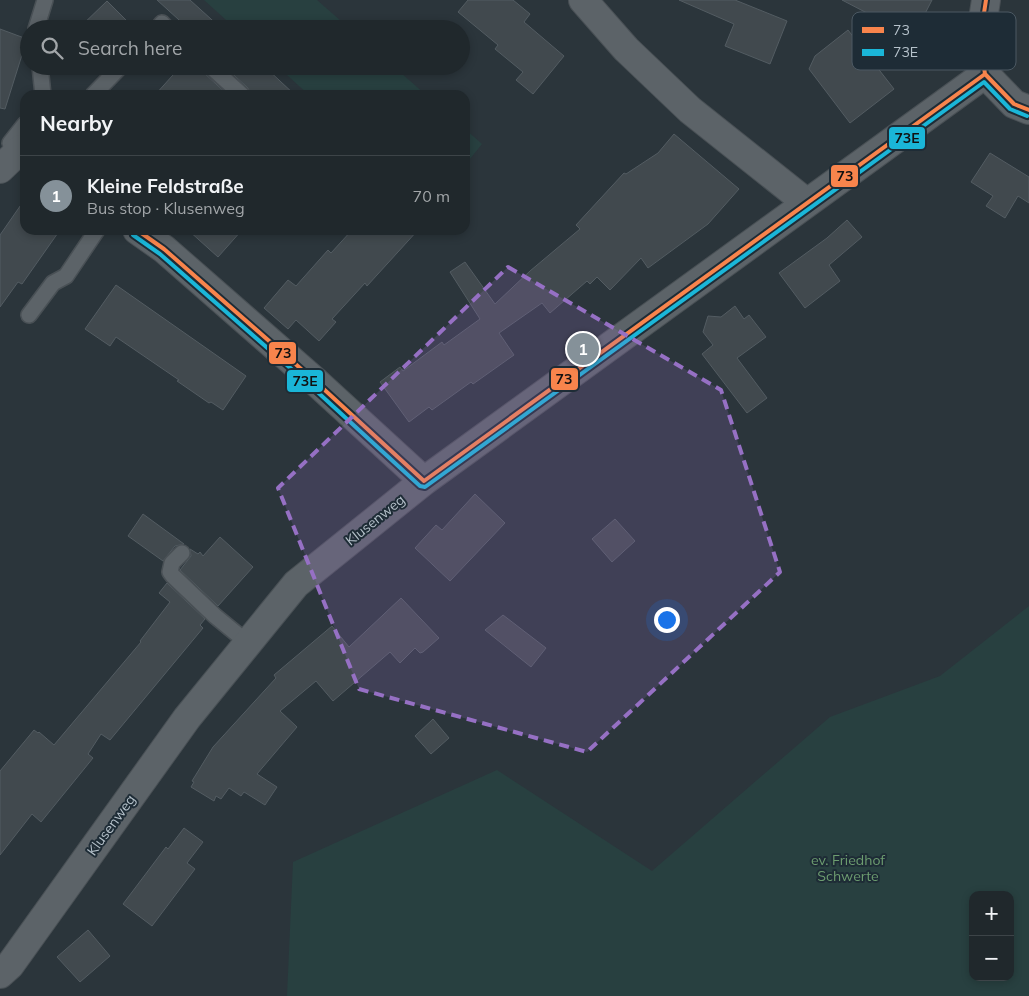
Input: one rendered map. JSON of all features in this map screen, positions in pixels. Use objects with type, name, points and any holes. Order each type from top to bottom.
[{"type":"street","points":[[584,0],[626,49],[690,110],[806,204]]},
{"type":"street","points":[[984,70],[985,74],[1014,104],[1029,110]]},
{"type":"street","name":"Klusenweg","points":[[0,974],[10,965],[188,718],[296,584],[424,481],[985,74]]},
{"type":"street","points":[[0,169],[16,141]]},
{"type":"street","points":[[144,235],[164,249],[288,357],[424,481]]},
{"type":"lane","points":[[39,20],[46,0]]},
{"type":"lane","points":[[41,75],[42,90]]},
{"type":"lane","points":[[98,90],[112,75]]},
{"type":"lane","points":[[220,75],[236,90]]},
{"type":"lane","points":[[29,315],[53,283],[66,276],[94,235]]},
{"type":"lane","points":[[182,553],[172,563],[170,572],[215,616],[248,643]]},
{"type":"highlighted area","points":[[508,267],[721,390],[780,572],[587,752],[359,689],[278,488]]},
{"type":"green space","points":[[204,0],[317,0],[340,20],[226,20]]},
{"type":"green space","points":[[287,75],[403,75],[420,90],[303,90]]},
{"type":"green space","points":[[470,133],[482,144],[470,159]]},
{"type":"green space","name":"ev. Friedhof Schwerte","points":[[1029,606],[1029,996],[287,996],[293,862],[497,770],[652,871],[830,717],[940,676]]},
{"type":"building","points":[[157,0],[190,0],[212,20],[179,20]]},
{"type":"building","points":[[468,0],[513,0],[530,14],[524,22],[564,56],[533,94],[516,80],[523,72],[495,49],[498,45],[458,12]]},
{"type":"building","points":[[679,0],[735,0],[787,21],[770,64],[725,46],[734,24]]},
{"type":"building","points":[[842,0],[932,0],[926,12],[865,12]]},
{"type":"building","points":[[107,1],[126,20],[87,20]]},
{"type":"building","points":[[0,29],[20,36],[20,61],[5,109],[0,108]]},
{"type":"building","points":[[848,30],[852,35],[852,70],[879,70],[894,89],[850,123],[809,69],[815,56]]},
{"type":"building","points":[[173,75],[206,75],[223,90],[159,90]]},
{"type":"building","points":[[234,75],[274,75],[290,90],[249,90]]},
{"type":"building","points":[[674,134],[739,189],[708,224],[648,268],[641,258],[610,290],[597,277],[590,284],[587,281],[550,313],[542,303],[499,333],[514,355],[473,384],[471,382],[432,410],[429,407],[409,422],[380,382],[400,367],[403,371],[442,342],[444,345],[480,319],[450,272],[465,262],[495,304],[530,271],[580,229],[576,225],[624,173],[626,174],[658,153]]},
{"type":"building","points":[[990,153],[1029,177],[1029,203],[1018,196],[1005,218],[986,206],[993,196],[971,182]]},
{"type":"building","points":[[20,206],[20,235],[56,235],[22,284],[18,282],[0,307],[0,235]]},
{"type":"building","points":[[847,220],[862,237],[829,265],[840,281],[805,308],[779,273],[827,238]]},
{"type":"building","points":[[194,235],[238,235],[218,257]]},
{"type":"building","points":[[347,235],[413,235],[367,286],[365,283],[332,319],[336,322],[319,341],[296,320],[288,329],[264,308],[288,280],[296,286],[328,250],[331,253]]},
{"type":"building","points":[[116,285],[246,376],[223,410],[211,402],[209,403],[116,337],[110,346],[85,329]]},
{"type":"building","points":[[735,306],[744,319],[749,315],[766,337],[737,358],[767,398],[747,413],[702,354],[713,345],[703,332],[708,316],[721,317]]},
{"type":"building","points":[[475,494],[505,523],[450,581],[415,548],[436,525],[442,530]]},
{"type":"building","points":[[143,514],[184,544],[175,546],[163,561],[128,536]]},
{"type":"building","points":[[615,519],[635,541],[612,562],[592,539]]},
{"type":"building","points":[[220,537],[253,567],[218,606],[180,570],[191,556],[190,549],[198,554],[200,552],[203,556]]},
{"type":"building","points":[[167,583],[205,619],[200,625],[203,628],[110,740],[101,734],[88,754],[93,758],[41,822],[32,814],[0,855],[0,771],[34,730],[54,745],[141,642],[170,602],[159,593]]},
{"type":"building","points":[[401,598],[439,638],[423,652],[420,653],[415,648],[400,663],[390,652],[333,701],[316,681],[280,711],[297,727],[257,774],[277,787],[265,805],[244,792],[241,796],[229,788],[221,799],[216,796],[214,801],[191,787],[194,782],[192,781],[213,747],[276,678],[274,675],[332,626],[349,647]]},
{"type":"building","points":[[503,615],[546,648],[531,667],[485,630]]},
{"type":"building","points":[[433,719],[449,738],[431,754],[415,736]]},
{"type":"building","points":[[184,828],[203,842],[187,863],[195,869],[152,926],[123,904],[166,847],[168,849]]},
{"type":"building","points":[[88,930],[110,956],[80,982],[57,957]]},
{"type":"transit line","name":"73","points":[[984,12],[986,0]]},
{"type":"transit line","name":"73","points":[[984,70],[985,74]]},
{"type":"transit line","name":"73","points":[[985,74],[1014,104],[1029,110]]},
{"type":"transit line","name":"73","points":[[424,481],[985,74]]},
{"type":"transit line","name":"73E","points":[[133,235],[160,254],[312,387],[420,486],[425,487],[984,82],[1010,109],[1027,116]]},
{"type":"transit line","name":"73","points":[[144,235],[164,249],[316,382],[424,481]]},
{"type":"place","name":"Kleine Feldstraße","points":[[583,349]]}]
